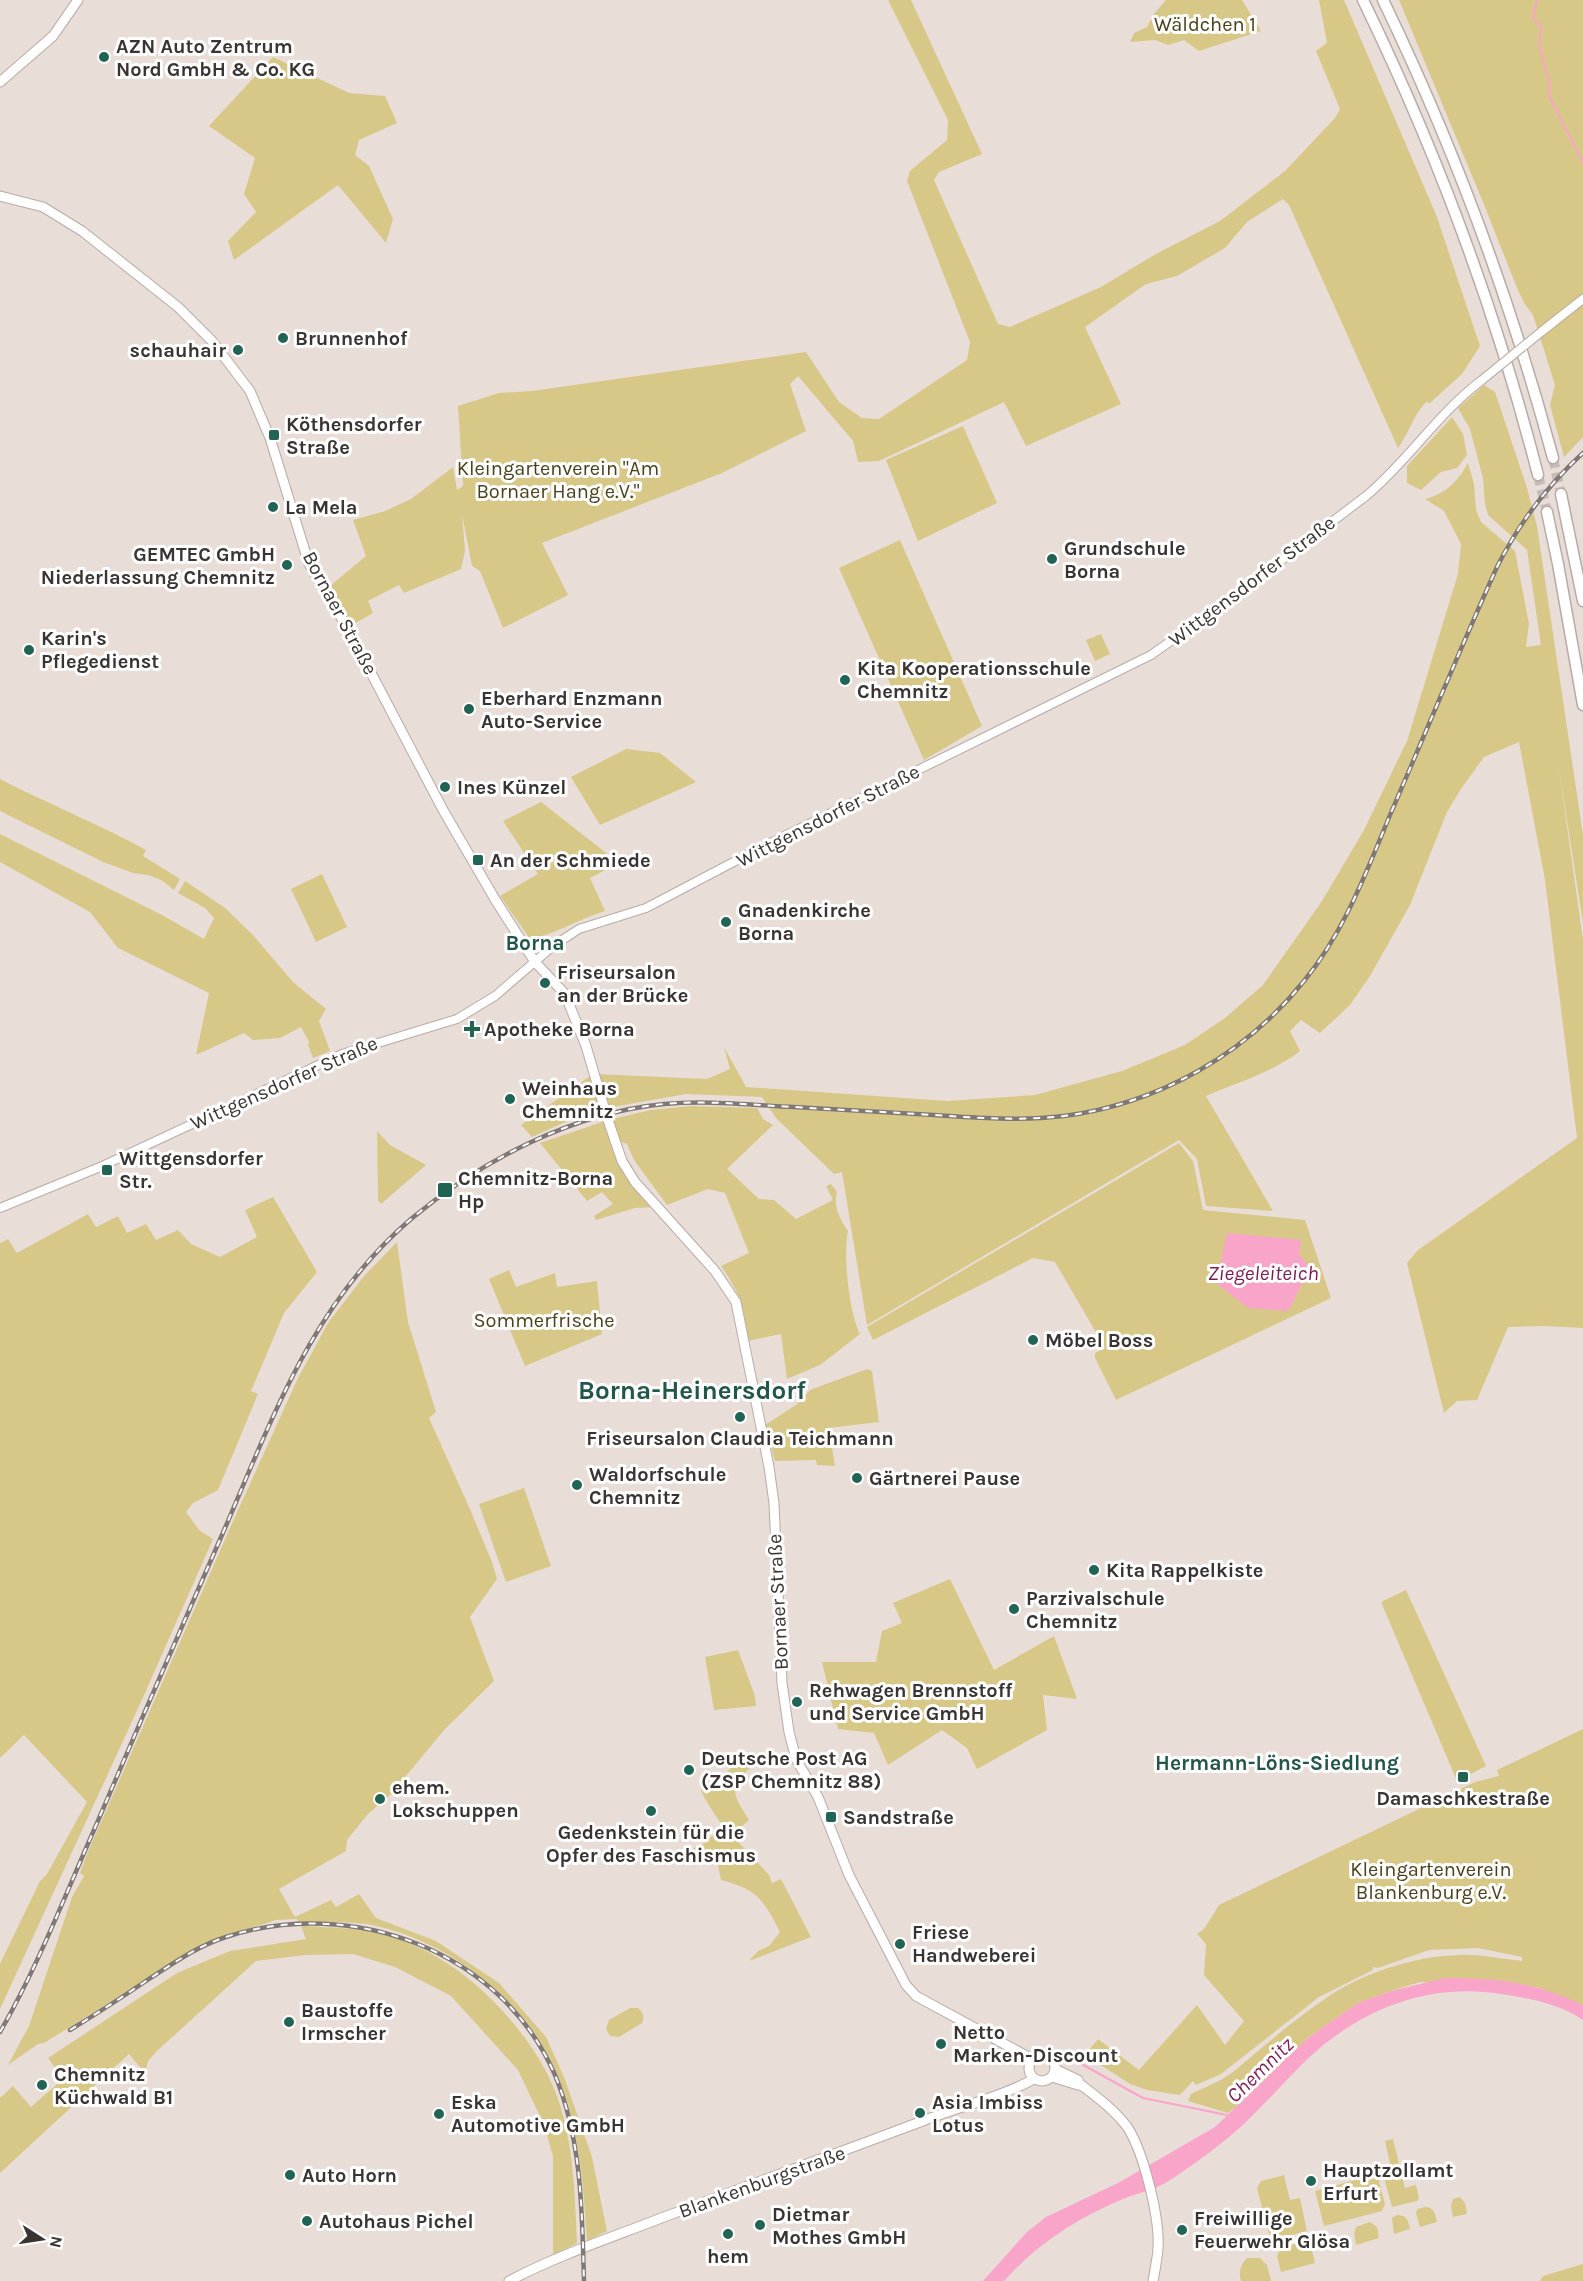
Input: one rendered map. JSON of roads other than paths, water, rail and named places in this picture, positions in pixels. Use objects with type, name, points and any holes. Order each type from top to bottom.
[{"type":"highway","points":[[1363,0],[1432,155],[1465,239],[1509,370],[1538,474]]},
{"type":"highway","points":[[1383,0],[1445,138],[1482,234],[1526,362],[1552,458]]},
{"type":"highway","points":[[1561,494],[1583,601]]},
{"type":"highway","points":[[1547,512],[1583,705]]},
{"type":"main road","points":[[0,82],[53,36],[78,0]]},
{"type":"main road","name":"Bornaer Straße","points":[[0,196],[43,207],[82,231],[178,307],[212,341],[250,391],[270,438],[309,564],[352,638],[443,810],[514,931],[535,962],[562,988],[571,1005],[586,1046],[604,1107]]},
{"type":"main road","name":"Bornaer Straße","points":[[608,1120],[622,1161],[635,1182],[715,1271],[736,1302],[769,1467],[778,1573],[782,1683],[789,1732],[796,1759],[818,1797],[855,1889],[906,1985],[916,1996],[966,2021],[1006,2046],[1031,2069]]},
{"type":"main road","points":[[1038,2055],[1047,2055],[1053,2060],[1054,2073],[1044,2081],[1031,2069],[1038,2055]]},
{"type":"main road","name":"Blankenburgstraße","points":[[509,2281],[645,2225],[1016,2087],[1020,2079],[1031,2069]]},
{"type":"main road","points":[[1054,2073],[1080,2084],[1128,2129],[1140,2157],[1152,2200],[1158,2241],[1153,2281]]},
{"type":"street","name":"Wittgensdorfer Straße","points":[[0,1208],[100,1167],[342,1054],[458,1019],[495,996],[553,945],[579,929],[646,908],[773,841],[1151,655],[1229,600],[1366,496],[1386,478],[1451,406],[1583,299]]},
{"type":"water","name":"Ziegeleiteich","points":[[1227,1233],[1301,1240],[1299,1255],[1306,1262],[1308,1271],[1287,1311],[1248,1308],[1216,1283]]},
{"type":"water","points":[[1445,1978],[1499,1980],[1532,1986],[1583,2005],[1583,2020],[1574,2014],[1544,2003],[1479,1991],[1435,1994],[1392,2005],[1353,2024],[1334,2037],[1302,2065],[1244,2123],[1185,2170],[1161,2185],[1123,2199],[1059,2233],[1030,2255],[1004,2281],[983,2281],[1027,2232],[1046,2217],[1120,2182],[1215,2127],[1309,2037],[1358,2003],[1391,1991]]},
{"type":"waterway","points":[[1537,0],[1533,18],[1541,27],[1539,45],[1550,84],[1549,96],[1583,163]]},
{"type":"waterway","points":[[1047,2046],[1052,2048]]},
{"type":"waterway","points":[[1076,2061],[1143,2098],[1227,2115]]},
{"type":"tunnel","points":[[1553,458],[1561,494]]},
{"type":"tunnel","points":[[1538,475],[1547,512]]},
{"type":"railway","points":[[0,2032],[50,1933],[280,1402],[322,1323],[377,1251],[438,1197],[498,1159],[562,1129],[596,1117],[630,1109],[664,1104],[713,1103],[983,1118],[1064,1116],[1099,1110],[1165,1088],[1227,1053],[1281,1008],[1331,943],[1363,880],[1497,567],[1535,506],[1557,479],[1583,453]]},
{"type":"railway","points":[[70,2030],[184,1956],[226,1937],[274,1926],[323,1924],[371,1930],[417,1944],[460,1966],[498,1995],[530,2032],[555,2075],[571,2125],[576,2151],[584,2281]]},
{"type":"place","name":"AZN Auto Zentrum Nord GmbH & Co. KG","points":[[104,57]]},
{"type":"place","name":"Brunnenhof","points":[[283,338]]},
{"type":"place","name":"schauhair","points":[[238,350]]},
{"type":"place","name":"Köthensdorfer Straße","points":[[274,435]]},
{"type":"place","name":"La Mela","points":[[273,507]]},
{"type":"place","name":"Grundschule Borna","points":[[1052,559]]},
{"type":"place","name":"GEMTEC GmbH Niederlassung Chemnitz","points":[[287,565]]},
{"type":"place","name":"Karin's Pflegedienst","points":[[29,650]]},
{"type":"place","name":"Kita Kooperationsschule Chemnitz","points":[[845,680]]},
{"type":"place","name":"Eberhard Enzmann Auto-Service","points":[[469,709]]},
{"type":"place","name":"Ines Künzel","points":[[445,787]]},
{"type":"place","name":"An der Schmiede","points":[[478,860]]},
{"type":"place","name":"Gnadenkirche Borna","points":[[726,922]]},
{"type":"place","name":"Friseursalon an der Brücke","points":[[545,983]]},
{"type":"place","name":"Apotheke Borna","points":[[472,1029]]},
{"type":"place","name":"Weinhaus Chemnitz","points":[[510,1099]]},
{"type":"place","name":"Wittgensdorfer Str.","points":[[107,1170]]},
{"type":"place","name":"Chemnitz-Borna Hp","points":[[445,1190]]},
{"type":"place","name":"Möbel Boss","points":[[1033,1340]]},
{"type":"place","name":"Friseursalon Claudia Teichmann","points":[[740,1417]]},
{"type":"place","name":"Gärtnerei Pause","points":[[857,1478]]},
{"type":"place","name":"Waldorfschule Chemnitz","points":[[577,1485]]},
{"type":"place","name":"Kita Rappelkiste","points":[[1094,1570]]},
{"type":"place","name":"Parzivalschule Chemnitz","points":[[1014,1609]]},
{"type":"place","name":"Rehwagen Brennstoff und Service GmbH","points":[[797,1702]]},
{"type":"place","name":"Deutsche Post AG (ZSP Chemnitz 88)","points":[[689,1770]]},
{"type":"place","name":"Damaschkestraße","points":[[1463,1777]]},
{"type":"place","name":"ehem. Lokschuppen","points":[[380,1799]]},
{"type":"place","name":"Gedenkstein für die Opfer des Faschismus","points":[[651,1811]]},
{"type":"place","name":"Sandstraße","points":[[831,1817]]},
{"type":"place","name":"Friese Handweberei","points":[[900,1944]]},
{"type":"place","name":"Baustoffe Irmscher","points":[[289,2022]]},
{"type":"place","name":"Netto Marken-Discount","points":[[941,2044]]},
{"type":"place","name":"Chemnitz Küchwald B1","points":[[42,2085]]},
{"type":"place","name":"Asia Imbiss Lotus","points":[[920,2113]]},
{"type":"place","name":"Eska Automotive GmbH","points":[[439,2114]]},
{"type":"place","name":"Auto Horn","points":[[290,2175]]},
{"type":"place","name":"Hauptzollamt Erfurt","points":[[1311,2181]]},
{"type":"place","name":"Autohaus Pichel","points":[[307,2221]]},
{"type":"place","name":"Dietmar Mothes GmbH","points":[[760,2225]]},
{"type":"place","name":"Freiwillige Feuerwehr Glösa","points":[[1182,2230]]},
{"type":"place","name":"hem","points":[[728,2234]]},
{"type":"district","name":"Borna","points":[[535,943]]},
{"type":"district","name":"Borna-Heinersdorf","points":[[692,1390]]},
{"type":"district","name":"Hermann-Löns-Siedlung","points":[[1277,1763]]},
{"type":"park label","name":"Wäldchen 1","points":[[1205,24]]},
{"type":"park label","name":"Kleingartenverein \"Am Bornaer Hang e.V.\"","points":[[558,480]]},
{"type":"park label","name":"Sommerfrische","points":[[544,1320]]},
{"type":"park label","name":"Kleingartenverein Blankenburg e.V.","points":[[1431,1880]]},
{"type":"water label","name":"Chemnitz","points":[[1260,2070]]}]
